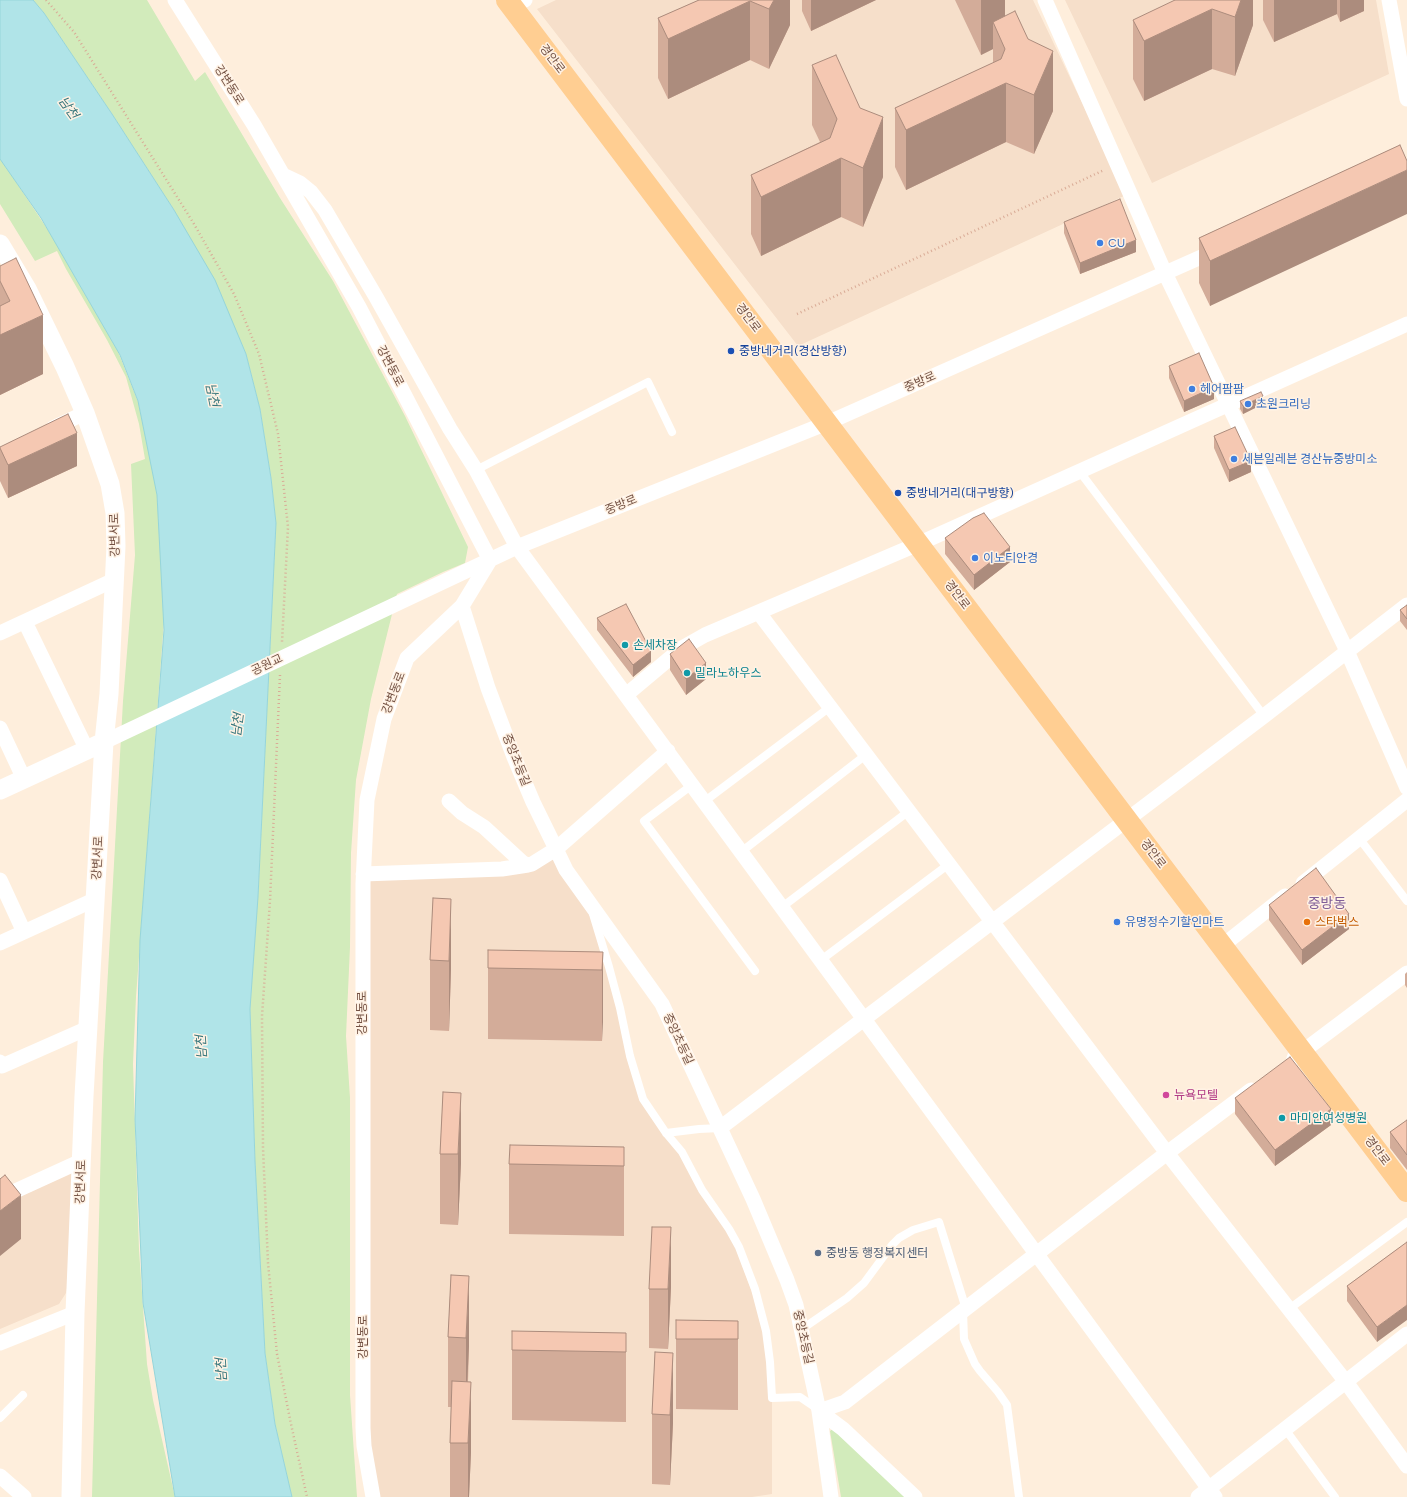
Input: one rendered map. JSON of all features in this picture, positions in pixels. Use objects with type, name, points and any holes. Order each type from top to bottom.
[{"type":"main road","name":"경안로","points":[[515,2],[827,423],[1407,1191]]},
{"type":"street","name":"강변동로","points":[[175,0],[254,125],[368,324],[490,560],[462,606],[407,658],[387,712],[367,800],[363,874],[363,1428],[365,1452],[373,1497]]},
{"type":"street","points":[[1045,0],[1165,273],[1347,651],[1407,788]]},
{"type":"street","points":[[1389,0],[1407,99]]},
{"type":"street","points":[[283,175],[300,183],[311,192],[325,210],[446,422],[476,470],[517,546],[1037,1254],[1207,1494],[1285,1429],[1407,1334]]},
{"type":"street","name":"강변서로","points":[[0,244],[20,292],[65,367],[85,413],[110,484],[116,513],[109,694],[104,742],[81,1161],[75,1313],[74,1422],[71,1497]]},
{"type":"street","name":"중방로","points":[[430,588],[517,546],[827,423],[1229,245]]},
{"type":"street","points":[[626,695],[682,648],[693,641],[918,544],[1407,324]]},
{"type":"street","points":[[42,433],[85,413]]},
{"type":"street","points":[[0,633],[114,580]]},
{"type":"street","name":"공원교","points":[[104,742],[430,588]]},
{"type":"street","points":[[720,1128],[1264,716],[1407,605]]},
{"type":"street","name":"중앙초등길","points":[[462,606],[488,688],[533,802],[566,870],[662,1004],[753,1199],[787,1280],[796,1305],[802,1329],[819,1411],[831,1497]]},
{"type":"street","points":[[759,612],[1168,1153],[1346,1382],[1407,1466]]},
{"type":"street","points":[[25,622],[86,750]]},
{"type":"street","points":[[0,728],[24,779]]},
{"type":"street","points":[[0,790],[104,742]]},
{"type":"street","points":[[363,874],[502,869],[528,865],[543,858],[556,849],[668,751]]},
{"type":"street","points":[[1222,946],[1407,800]]},
{"type":"street","points":[[449,802],[462,813],[484,827],[528,865]]},
{"type":"street","points":[[0,880],[24,932]]},
{"type":"street","points":[[0,943],[96,899]]},
{"type":"street","points":[[1284,1066],[1407,973]]},
{"type":"street","points":[[1,1065],[88,1028]]},
{"type":"street","points":[[819,1411],[845,1402],[1168,1153],[1266,1080]]},
{"type":"street","points":[[0,1198],[81,1161]]},
{"type":"street","points":[[0,1343],[75,1313]]},
{"type":"street","points":[[819,1411],[843,1428],[915,1497]]},
{"type":"street","points":[[0,1476],[24,1497]]},
{"type":"lane","points":[[476,470],[648,382],[672,432]]},
{"type":"lane","points":[[1080,472],[1264,716]]},
{"type":"lane","points":[[705,801],[830,706]]},
{"type":"lane","points":[[741,852],[867,754]]},
{"type":"lane","points":[[692,785],[644,821],[755,971]]},
{"type":"lane","points":[[782,907],[909,811]]},
{"type":"lane","points":[[1359,838],[1407,901]]},
{"type":"lane","points":[[821,960],[949,864]]},
{"type":"lane","points":[[590,904],[613,980],[630,1056],[643,1099],[666,1133],[682,1152],[702,1190],[729,1229],[739,1247],[755,1289],[766,1331],[770,1362],[772,1398],[800,1398],[819,1411]]},
{"type":"lane","points":[[666,1133],[720,1128]]},
{"type":"lane","points":[[802,1329],[847,1298],[864,1283],[892,1245],[899,1238],[913,1230],[940,1222],[965,1310],[964,1339],[975,1364],[1007,1405],[1019,1497]]},
{"type":"lane","points":[[1289,1310],[1407,1222]]},
{"type":"lane","points":[[0,1418],[24,1395]]},
{"type":"lane","points":[[1285,1429],[1334,1497]]},
{"type":"path","points":[[46,0],[74,32],[194,224],[234,294],[259,354],[278,434],[288,527],[282,650]]},
{"type":"path","points":[[797,314],[1108,168]]},
{"type":"path","points":[[280,672],[269,909],[262,1016],[263,1148],[268,1263],[277,1354],[307,1497]]},
{"type":"shaded area","points":[[556,0],[1033,0],[1126,195],[798,346],[537,9]]},
{"type":"shaded area","points":[[1065,0],[1376,0],[1389,74],[1152,183]]},
{"type":"shaded area","points":[[556,849],[590,904],[643,1099],[729,1229],[766,1331],[772,1398],[772,1494],[752,1497],[374,1497],[367,1465],[366,874],[502,869]]},
{"type":"shaded area","points":[[72,1172],[68,1283],[66,1293],[59,1304],[0,1329],[0,1206]]},
{"type":"green space","points":[[33,0],[147,0],[195,81],[205,72],[280,198],[333,281],[405,416],[468,547],[465,563],[397,594],[371,699],[356,780],[351,853],[350,947],[346,1036],[350,1098],[350,1395],[357,1497],[292,1497],[275,1424],[265,1353],[255,1161],[250,1009],[258,897],[276,523],[271,478],[260,409],[246,354],[174,210],[112,114],[44,13]]},
{"type":"green space","points":[[0,158],[52,236],[117,349],[139,404],[156,481],[165,607],[136,997],[133,1064],[139,1250],[147,1364],[153,1400],[175,1497],[92,1497],[103,1062],[123,701],[135,555],[131,464],[145,459],[139,424],[126,377],[57,251],[35,261],[0,204]]},
{"type":"green space","points":[[834,1428],[905,1497],[841,1497],[830,1431]]},
{"type":"water","name":"남천","points":[[0,0],[33,0],[44,13],[174,210],[215,280],[246,354],[260,409],[271,478],[276,523],[258,897],[250,1009],[255,1161],[265,1353],[275,1424],[292,1497],[175,1497],[143,1303],[135,1119],[140,940],[164,630],[157,495],[138,401],[120,355],[41,218],[0,159]]},
{"type":"building","points":[[699,0],[774,0],[769,9],[750,1],[668,39],[658,18]]},
{"type":"building","points":[[1175,0],[1241,0],[1235,17],[1212,9],[1144,41],[1133,20]]},
{"type":"building","points":[[1015,11],[1028,39],[1053,51],[1034,95],[1006,83],[906,130],[895,108],[1001,59],[1005,49],[993,22]]},
{"type":"building","points":[[836,55],[860,108],[883,117],[863,168],[841,158],[761,197],[751,175],[830,138],[837,119],[812,65]]},
{"type":"building","points":[[1400,145],[1407,161],[1407,170],[1210,261],[1199,238]]},
{"type":"building","name":"CU","points":[[1120,199],[1136,240],[1080,263],[1064,222]]},
{"type":"building","points":[[16,258],[43,315],[0,335],[0,306],[10,301],[0,281],[0,266]]},
{"type":"building","name":"헤어팜팜","points":[[1199,353],[1214,387],[1184,401],[1169,366]]},
{"type":"building","points":[[1261,392],[1263,396],[1243,406],[1240,401]]},
{"type":"building","points":[[68,414],[77,433],[8,465],[0,447]]},
{"type":"building","points":[[1235,427],[1251,461],[1229,470],[1214,436]]},
{"type":"building","points":[[984,513],[1010,547],[974,575],[945,538],[973,518]]},
{"type":"building","points":[[626,604],[651,651],[633,665],[597,618]]},
{"type":"building","points":[[1407,605],[1407,619],[1400,610]]},
{"type":"building","points":[[689,639],[706,663],[686,679],[670,654]]},
{"type":"building","name":"스타벅스","points":[[1316,868],[1349,914],[1302,950],[1269,905]]},
{"type":"building","points":[[433,898],[451,899],[449,961],[430,960]]},
{"type":"building","points":[[488,950],[603,952],[602,970],[488,968]]},
{"type":"building","name":"마미안여성병원","points":[[1290,1057],[1331,1109],[1275,1150],[1235,1098]]},
{"type":"building","points":[[443,1092],[461,1093],[458,1154],[440,1154]]},
{"type":"building","points":[[1407,1120],[1407,1155],[1390,1132]]},
{"type":"building","points":[[510,1145],[624,1147],[624,1166],[509,1164]]},
{"type":"building","points":[[5,1175],[21,1195],[0,1211],[0,1179]]},
{"type":"building","points":[[652,1227],[671,1227],[668,1289],[649,1289]]},
{"type":"building","points":[[1407,1242],[1407,1305],[1377,1327],[1347,1286]]},
{"type":"building","points":[[451,1275],[469,1276],[466,1338],[448,1337]]},
{"type":"building","points":[[676,1320],[738,1321],[738,1339],[676,1339]]},
{"type":"building","points":[[512,1331],[626,1333],[626,1352],[512,1350]]},
{"type":"building","points":[[655,1352],[673,1353],[670,1415],[652,1414]]},
{"type":"building","points":[[452,1381],[471,1382],[468,1443],[450,1443]]},
{"type":"place","name":"CU","points":[[1100,243]]},
{"type":"place","name":"중방네거리(경산방향)","points":[[731,351]]},
{"type":"place","name":"헤어팜팜","points":[[1192,389]]},
{"type":"place","name":"초원크리닝","points":[[1248,404]]},
{"type":"place","name":"세븐일레븐 경산뉴중방미소","points":[[1234,459]]},
{"type":"place","name":"중방네거리(대구방향)","points":[[898,493]]},
{"type":"place","name":"이노티안경","points":[[975,558]]},
{"type":"place","name":"손세차장","points":[[625,645]]},
{"type":"place","name":"밀라노하우스","points":[[687,673]]},
{"type":"place","name":"유명정수기할인마트","points":[[1117,922]]},
{"type":"place","name":"스타벅스","points":[[1307,922]]},
{"type":"place","name":"뉴욕모텔","points":[[1166,1095]]},
{"type":"place","name":"마미안여성병원","points":[[1282,1118]]},
{"type":"place","name":"중방동 행정복지센터","points":[[818,1253]]},
{"type":"district","name":"중방동","points":[[1327,904]]}]
